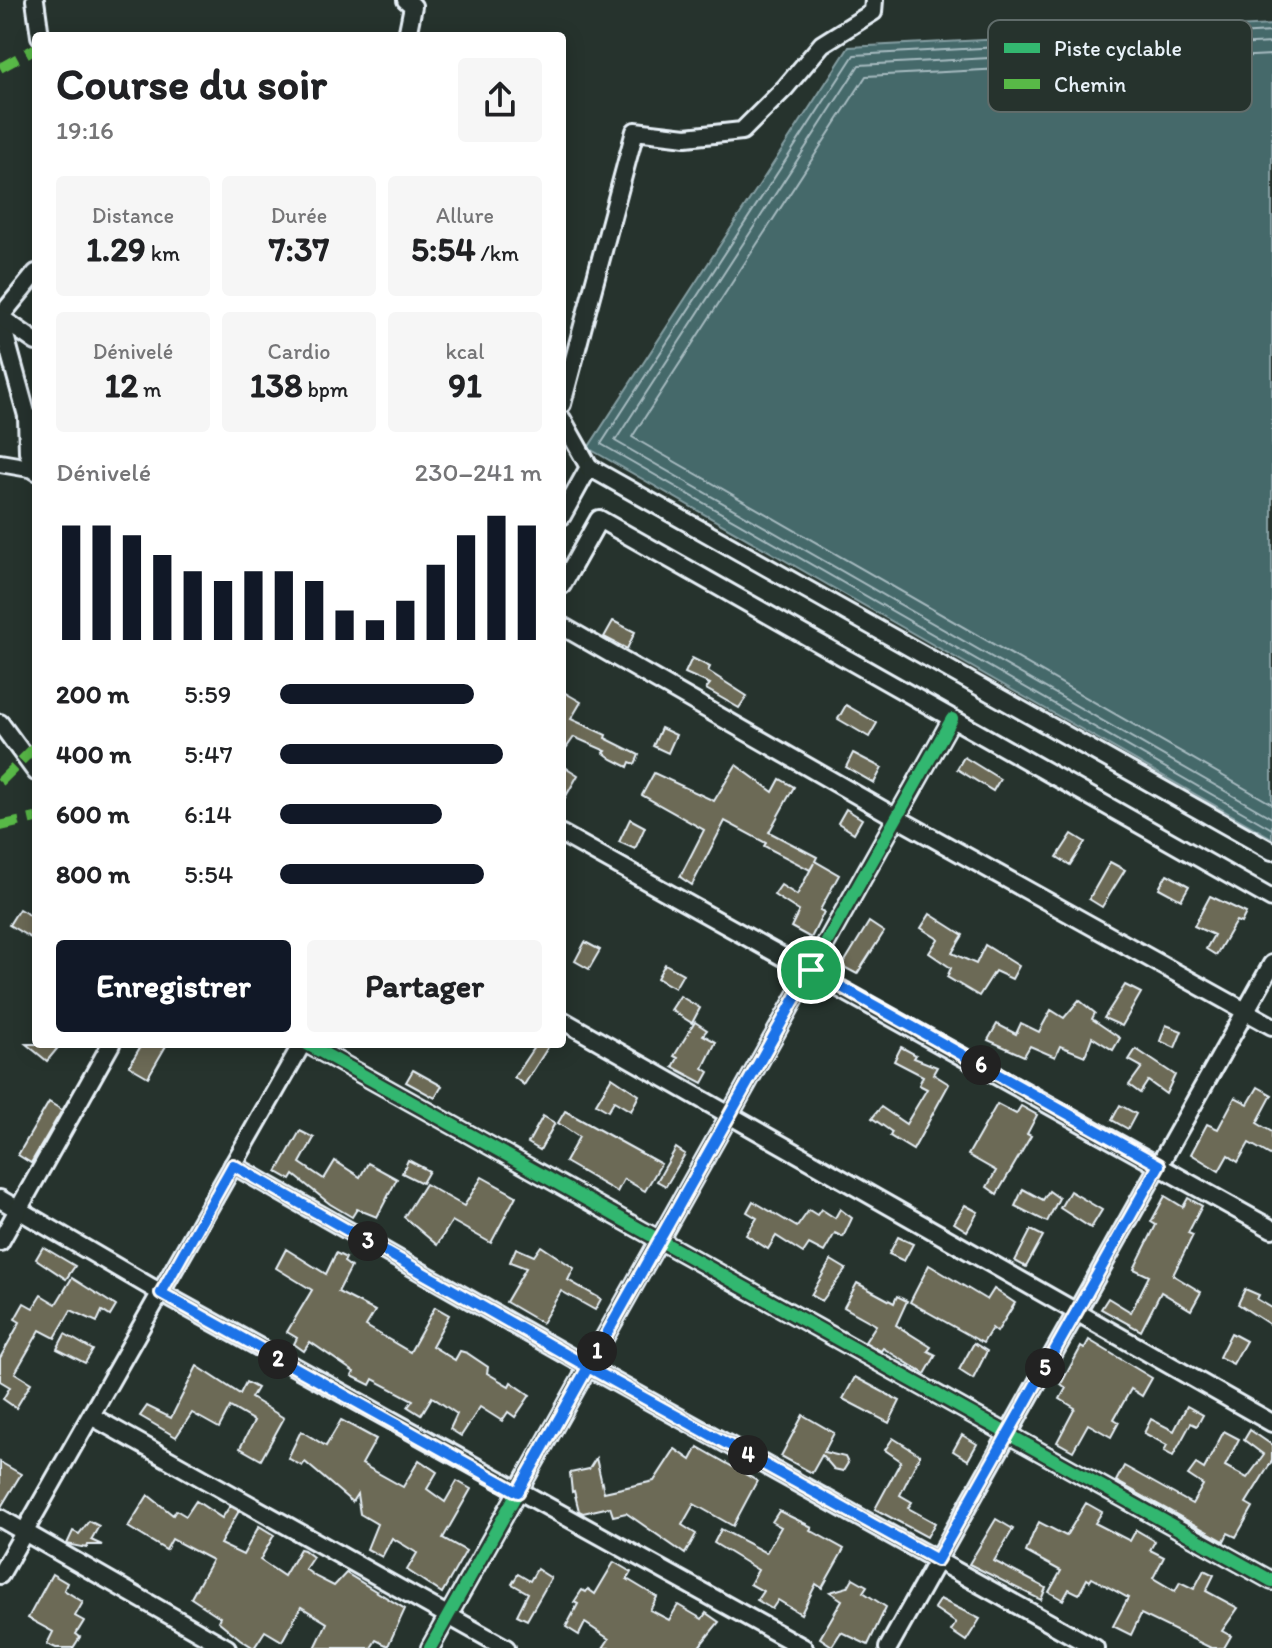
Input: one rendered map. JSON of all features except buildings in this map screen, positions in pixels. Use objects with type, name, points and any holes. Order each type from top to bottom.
[{"type":"street","points":[[35,0],[39,32]]},
{"type":"street","points":[[406,0],[413,6],[408,32]]},
{"type":"street","points":[[566,389],[635,131],[686,137],[742,131],[785,88],[822,44],[873,12],[874,0]]},
{"type":"street","points":[[0,317],[32,278]]},
{"type":"street","points":[[0,317],[32,339]]},
{"type":"street","points":[[0,317],[27,416],[28,452],[32,461]]},
{"type":"street","points":[[566,426],[589,467],[1272,851]]},
{"type":"street","points":[[0,463],[32,469]]},
{"type":"street","points":[[566,509],[589,467]]},
{"type":"street","points":[[566,578],[599,519],[1272,899]]},
{"type":"street","points":[[566,628],[897,818],[1272,1026]]},
{"type":"street","points":[[430,1648],[952,719]]},
{"type":"street","points":[[0,723],[32,767]]},
{"type":"street","points":[[566,836],[1272,1229]]},
{"type":"street","points":[[888,1648],[1272,964]]},
{"type":"street","points":[[566,1022],[731,1113],[1272,1423]]},
{"type":"street","points":[[0,1242],[109,1048]]},
{"type":"street","points":[[0,1575],[302,1048]]},
{"type":"street","points":[[311,1048],[1272,1581]]},
{"type":"street","points":[[233,1165],[588,1367],[1095,1648]]},
{"type":"street","points":[[0,1199],[161,1293],[804,1648]]},
{"type":"street","points":[[91,1416],[506,1648]]},
{"type":"street","points":[[0,1518],[227,1648]]},
{"type":"water","points":[[1272,25],[1272,838],[588,448],[849,47],[988,40],[988,112],[1252,112],[1252,26]]},
{"type":"marked path","points":[[0,68],[32,50]]},
{"type":"marked path","points":[[0,782],[32,750]]},
{"type":"marked path","points":[[0,826],[32,819]]},
{"type":"cycle path","points":[[430,1648],[952,719]]},
{"type":"cycle path","points":[[314,1048],[1272,1581]]},
{"type":"route","points":[[811,970],[771,1042],[588,1367],[518,1492],[161,1293],[233,1165],[588,1367],[937,1560],[1159,1165],[811,970]]}]
